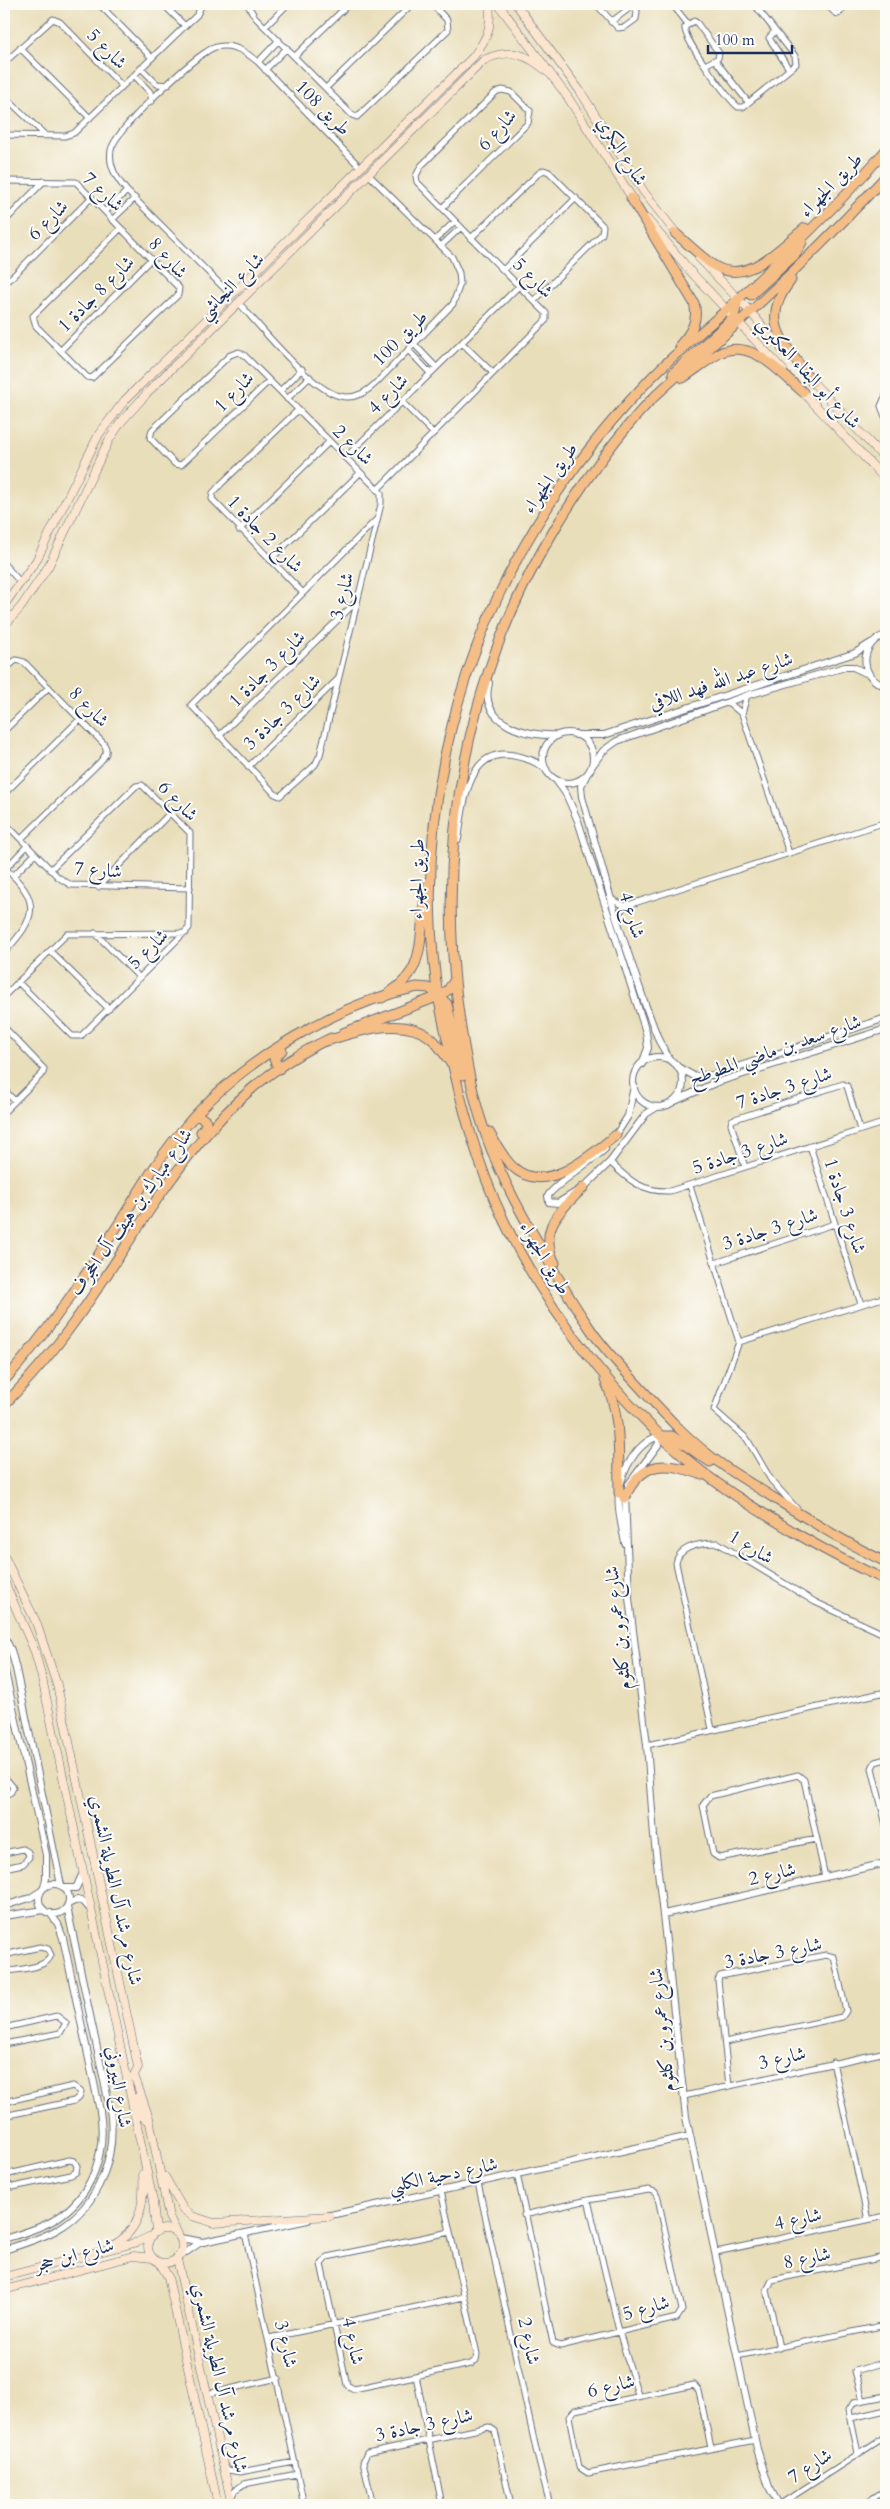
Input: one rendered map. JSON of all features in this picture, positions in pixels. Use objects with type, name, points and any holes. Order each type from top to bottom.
[{"type":"main road","name":"شارع النجاشي","points":[[4,605],[48,542],[99,434],[125,400],[425,103],[484,42],[491,22],[489,4]]},
{"type":"main road","name":"شارع البكري","points":[[498,4],[549,73],[632,198],[691,272],[727,309]]},
{"type":"main road","name":"شارع البكري","points":[[516,4],[580,91],[649,198],[675,232],[740,301]]},
{"type":"main road","name":"شارع النجاشي","points":[[4,626],[26,600],[48,567],[109,440],[134,407],[169,370],[484,60],[503,52],[523,56],[540,65],[549,73]]},
{"type":"main road","points":[[425,103],[431,104],[432,110]]},
{"type":"main road","name":"طريق الجهراء","points":[[440,996],[435,976],[432,942],[432,874],[436,808],[446,750],[461,693],[481,633],[525,544],[558,492],[610,423],[651,378],[727,309],[740,301],[794,255],[810,229],[886,150]]},
{"type":"main road","points":[[619,176],[626,181],[639,200],[649,198]]},
{"type":"main road","name":"طريق الجهراء","points":[[886,176],[830,236],[750,312],[736,320],[653,392],[650,401],[601,461],[556,526],[527,579],[500,644],[480,698],[464,754],[451,851],[450,912],[454,981],[462,1044],[480,1117],[493,1154],[511,1194],[555,1272],[592,1332],[663,1413],[710,1456],[733,1473],[853,1547],[886,1562]]},
{"type":"main road","points":[[632,198],[686,288],[696,310],[690,333],[651,378]]},
{"type":"main road","points":[[675,232],[713,265],[732,273],[745,272],[836,203]]},
{"type":"main road","points":[[812,382],[780,334],[774,318],[774,310],[784,288],[830,236]]},
{"type":"main road","points":[[736,320],[740,301]]},
{"type":"main road","name":"شارع أبو البقاء العكبري","points":[[740,301],[812,382],[886,460]]},
{"type":"main road","name":"شارع أبو البقاء العكبري","points":[[727,309],[886,480]]},
{"type":"main road","points":[[650,401],[719,354],[737,349],[749,350],[760,356],[803,392]]},
{"type":"main road","points":[[173,352],[174,357],[181,358]]},
{"type":"main road","points":[[162,362],[169,366],[169,370]]},
{"type":"main road","points":[[382,998],[402,983],[412,970],[417,955],[426,892],[432,874]]},
{"type":"main road","name":"شارع مبارك بن هيف آل الحجرف","points":[[4,1405],[66,1333],[166,1184],[199,1141],[230,1108],[279,1069],[326,1041],[371,1021],[440,996],[448,990],[454,981]]},
{"type":"main road","name":"شارع مبارك بن هيف آل الحجرف","points":[[4,1381],[19,1365],[84,1277],[148,1176],[194,1117],[251,1066],[288,1041],[325,1020],[382,998],[418,987],[429,988],[440,996]]},
{"type":"main road","points":[[440,996],[463,1075],[474,1097]]},
{"type":"main road","name":"طريق الجهراء","points":[[444,1005],[452,1066],[471,1135],[505,1224],[532,1274],[601,1371],[661,1436],[700,1470],[779,1523],[840,1559],[886,1580]]},
{"type":"main road","points":[[326,1041],[359,1031],[404,1027],[418,1030],[430,1038],[452,1066]]},
{"type":"main road","points":[[279,1069],[274,1059],[288,1041]]},
{"type":"main road","points":[[166,1184],[169,1174],[206,1125],[203,1118],[194,1117]]},
{"type":"main road","points":[[480,1117],[507,1161],[524,1175],[535,1178],[547,1178],[575,1165],[616,1135]]},
{"type":"main road","points":[[584,1187],[559,1211],[550,1230],[549,1241],[554,1261],[577,1298],[592,1332]]},
{"type":"main road","points":[[19,1365],[18,1373],[22,1377],[30,1377]]},
{"type":"main road","points":[[601,1371],[616,1410],[621,1496]]},
{"type":"main road","points":[[663,1413],[665,1423],[661,1436],[670,1435],[710,1463],[733,1473]]},
{"type":"main road","points":[[621,1496],[641,1475],[658,1466],[667,1465],[702,1474],[722,1485]]},
{"type":"main road","name":"شارع مرشد آل الطويلة الشمري","points":[[4,1556],[27,1600],[46,1648],[57,1685],[138,2067],[134,2075],[149,2118],[169,2217],[179,2236]]},
{"type":"main road","name":"شارع مرشد آل الطويلة الشمري","points":[[4,1581],[35,1652],[153,2201],[153,2234]]},
{"type":"main road","points":[[49,1714],[54,1711],[58,1714],[66,1753],[73,1761]]},
{"type":"main road","points":[[125,2074],[134,2084],[143,2118],[149,2118]]},
{"type":"main road","points":[[104,2250],[127,2235],[142,2208],[141,2150]]},
{"type":"main road","points":[[158,2158],[168,2185],[179,2204],[199,2219],[214,2223],[330,2216]]},
{"type":"main road","points":[[167,2229],[179,2236],[182,2247],[178,2258],[170,2263],[160,2263],[152,2258],[148,2247],[153,2234],[167,2229]]},
{"type":"main road","name":"شارع ابن حجر","points":[[4,2277],[138,2242],[153,2234]]},
{"type":"main road","name":"شارع ابن حجر","points":[[4,2290],[133,2256],[152,2258]]},
{"type":"main road","name":"شارع مرشد آل الطويلة الشمري","points":[[178,2258],[231,2502]]},
{"type":"main road","name":"شارع مرشد آل الطويلة الشمري","points":[[160,2263],[168,2278],[218,2505]]},
{"type":"main road","points":[[184,2352],[188,2348],[192,2350],[199,2381],[207,2394]]},
{"type":"street","points":[[99,4],[152,58],[186,26],[197,14],[202,4]]},
{"type":"street","points":[[163,4],[186,26]]},
{"type":"street","points":[[247,4],[265,27],[352,115],[357,117],[448,30],[448,20],[432,4]]},
{"type":"street","points":[[265,27],[288,4]]},
{"type":"street","points":[[295,56],[349,4]]},
{"type":"street","points":[[326,88],[412,4]]},
{"type":"street","points":[[596,4],[611,22],[618,28],[630,23],[637,15],[634,4],[611,22]]},
{"type":"street","points":[[672,4],[688,24]]},
{"type":"street","points":[[705,65],[715,60],[719,53],[698,23],[694,21],[684,28],[685,34],[705,65],[736,106],[740,108],[796,64],[797,59],[754,4]]},
{"type":"street","points":[[827,4],[837,14],[842,10],[839,4]]},
{"type":"street","name":"شارع 5","points":[[4,63],[50,19],[56,19],[122,86]]},
{"type":"street","points":[[775,31],[769,38],[789,69]]},
{"type":"street","points":[[258,62],[279,40]]},
{"type":"street","name":"طريق 108","points":[[230,294],[127,190],[112,168],[111,150],[114,140],[168,85],[198,58],[215,47],[224,46],[242,50],[258,62],[360,167]]},
{"type":"street","points":[[20,48],[90,118]]},
{"type":"street","points":[[265,70],[287,48]]},
{"type":"street","name":"شارع 5","points":[[4,135],[65,136],[74,133],[152,58]]},
{"type":"street","points":[[715,60],[748,102]]},
{"type":"street","points":[[141,68],[157,84],[168,85]]},
{"type":"street","points":[[134,75],[150,92],[152,101]]},
{"type":"street","name":"شارع 6","points":[[502,90],[512,92],[530,111],[528,123],[442,208],[417,182],[416,176],[421,166],[496,92],[502,90]]},
{"type":"street","points":[[4,96],[45,135]]},
{"type":"street","points":[[472,238],[538,172],[544,170],[549,172],[576,198],[603,226],[602,234],[534,301]]},
{"type":"street","name":"طريق 100","points":[[238,302],[310,377],[322,387],[340,396],[358,396],[368,391],[409,351],[449,310],[457,296],[459,273],[452,257],[442,246],[368,174]]},
{"type":"street","name":"شارع 7","points":[[4,181],[76,182],[120,229]]},
{"type":"street","points":[[4,222],[44,181]]},
{"type":"street","points":[[105,212],[127,190]]},
{"type":"street","name":"شارع 6","points":[[4,283],[14,276],[91,198]]},
{"type":"street","points":[[112,220],[135,198]]},
{"type":"street","points":[[503,270],[576,198]]},
{"type":"street","name":"شارع 5","points":[[377,490],[546,320],[546,313],[442,208]]},
{"type":"street","points":[[435,240],[455,221]]},
{"type":"street","points":[[442,246],[461,227]]},
{"type":"street","name":"شارع 8","points":[[120,229],[152,260],[179,288],[178,295],[92,378],[34,322],[33,316],[120,229]]},
{"type":"street","name":"شارع 8 جادة 1","points":[[61,350],[152,260]]},
{"type":"street","name":"شارع 4","points":[[345,458],[519,286]]},
{"type":"street","points":[[462,343],[493,373]]},
{"type":"street","points":[[415,345],[436,367]]},
{"type":"street","name":"شارع 4","points":[[409,351],[430,373]]},
{"type":"street","name":"شارع 1","points":[[235,352],[244,355],[269,380],[184,463],[175,464],[151,440],[152,430],[235,352]]},
{"type":"street","points":[[280,392],[302,369]]},
{"type":"street","points":[[287,399],[310,377]]},
{"type":"street","name":"شارع 2","points":[[269,380],[377,490],[382,498],[376,518]]},
{"type":"street","points":[[886,395],[881,406],[886,419]]},
{"type":"street","points":[[402,402],[432,433]]},
{"type":"street","name":"شارع 2 جادة 1","points":[[298,410],[213,494],[214,504],[302,592]]},
{"type":"street","points":[[239,530],[329,442]]},
{"type":"street","points":[[270,560],[360,473]]},
{"type":"street","name":"شارع 3","points":[[376,518],[320,754],[315,765],[280,796],[248,767],[191,705],[376,518]]},
{"type":"street","points":[[4,564],[21,583]]},
{"type":"street","name":"شارع 3 جادة 1","points":[[219,736],[356,602]]},
{"type":"street","name":"شارع عبد الله فهد اللافي","points":[[576,735],[604,735],[855,653],[886,635]]},
{"type":"street","points":[[868,674],[864,658],[871,643]]},
{"type":"street","points":[[450,912],[457,848],[469,783],[474,772],[481,764],[502,754],[524,758],[546,769],[556,780],[572,783],[587,774],[592,766],[593,758],[589,744],[576,735],[533,735],[520,732],[508,726],[493,711],[488,700],[487,689],[500,644]]},
{"type":"street","name":"شارع 8","points":[[4,670],[16,660],[21,660],[104,744],[107,750],[105,756],[21,840]]},
{"type":"street","name":"شارع عبد الله فهد اللافي","points":[[592,766],[603,751],[617,741],[748,695],[845,667],[853,667],[886,686]]},
{"type":"street","name":"شارع 3 جادة 3","points":[[248,767],[338,680]]},
{"type":"street","points":[[4,731],[49,687]]},
{"type":"street","points":[[742,714],[748,695]]},
{"type":"street","points":[[728,702],[742,714],[789,854]]},
{"type":"street","points":[[4,794],[80,719]]},
{"type":"street","points":[[546,769],[544,753],[547,746],[559,735]]},
{"type":"street","name":"شارع 4","points":[[587,774],[581,786],[582,797],[616,917],[657,1036],[670,1060]]},
{"type":"street","name":"شارع 4","points":[[556,780],[566,794],[578,820],[646,1032],[648,1048],[642,1064]]},
{"type":"street","name":"شارع 6","points":[[50,870],[136,786],[142,785],[191,836],[189,928],[186,934]]},
{"type":"street","points":[[98,887],[170,813]]},
{"type":"street","points":[[4,822],[21,840]]},
{"type":"street","points":[[616,917],[625,906],[886,822]]},
{"type":"street","name":"شارع 7","points":[[21,840],[50,870],[67,884],[98,887],[190,888]]},
{"type":"street","points":[[4,953],[23,932],[31,916],[27,894],[5,868],[27,846]]},
{"type":"street","points":[[13,876],[34,854]]},
{"type":"street","points":[[611,899],[625,906]]},
{"type":"street","points":[[95,933],[140,978]]},
{"type":"street","name":"شارع 5","points":[[5,992],[18,982],[67,934],[186,934]]},
{"type":"street","name":"شارع 5","points":[[18,982],[72,1036],[81,1036],[186,934]]},
{"type":"street","points":[[50,951],[109,1009]]},
{"type":"street","name":"شارع سعد بن ماضي المطوطح","points":[[678,1067],[694,1076],[713,1075],[886,1018]]},
{"type":"street","points":[[4,1027],[41,1064],[44,1070],[43,1074],[4,1112]]},
{"type":"street","name":"شارع سعد بن ماضي المطوطح","points":[[674,1101],[715,1084],[886,1029]]},
{"type":"street","points":[[658,1057],[670,1060],[678,1067],[683,1085],[674,1101],[657,1107],[641,1119],[610,1162],[584,1187],[558,1203],[552,1203],[548,1199],[551,1191],[594,1159],[616,1135],[631,1108],[635,1074],[642,1064],[658,1057]]},
{"type":"street","name":"شارع 3 جادة 7","points":[[745,1167],[731,1124],[732,1120],[843,1084],[846,1086],[860,1130]]},
{"type":"street","points":[[634,1086],[642,1101],[657,1107]]},
{"type":"street","points":[[4,1090],[15,1101]]},
{"type":"street","name":"شارع 3 جادة 5","points":[[610,1162],[628,1180],[646,1190],[670,1191],[886,1122]]},
{"type":"street","name":"شارع 3 جادة 1","points":[[810,1146],[861,1304]]},
{"type":"street","points":[[690,1186],[739,1342],[714,1410],[747,1439],[771,1480],[807,1519]]},
{"type":"street","name":"شارع 3 جادة 3","points":[[715,1263],[834,1224]]},
{"type":"street","points":[[739,1342],[886,1296]]},
{"type":"street","name":"شارع عمرو بن كلثوم","points":[[621,1496],[632,1477],[658,1445],[661,1436]]},
{"type":"street","name":"شارع عمرو بن كلثوم","points":[[661,1436],[645,1443],[633,1458],[624,1474],[621,1496],[629,1598],[647,1745],[654,1836],[690,2136],[716,2252],[754,2440],[769,2487],[779,2505]]},
{"type":"street","name":"شارع 1","points":[[712,1729],[676,1563],[678,1554],[685,1548],[718,1543],[807,1598],[886,1635]]},
{"type":"street","points":[[4,1636],[11,1650],[16,1670],[42,1799],[63,1886],[69,1897],[68,1905]]},
{"type":"street","points":[[4,1667],[46,1855],[47,1869],[39,1901],[47,1912]]},
{"type":"street","points":[[647,1745],[712,1729],[886,1692]]},
{"type":"street","points":[[886,1759],[875,1762],[872,1768],[886,1825]]},
{"type":"street","points":[[817,1838],[719,1858],[713,1854],[703,1805],[710,1796],[800,1776],[804,1780],[817,1838],[825,1877]]},
{"type":"street","points":[[4,1780],[8,1781],[13,1787],[11,1792],[4,1796]]},
{"type":"street","points":[[31,1790],[36,1792],[40,1788]]},
{"type":"street","points":[[33,1801],[38,1797],[42,1799]]},
{"type":"street","points":[[4,1853],[23,1849],[28,1852],[29,1857],[23,1864],[4,1868]]},
{"type":"street","name":"شارع 2","points":[[664,1914],[886,1863]]},
{"type":"street","points":[[4,1915],[9,1911],[5,1905],[30,1898],[52,1884],[76,1888],[83,1873]]},
{"type":"street","points":[[4,1915],[59,1913],[77,1900],[80,1900],[91,1910]]},
{"type":"street","name":"شارع البيروني","points":[[4,2250],[45,2236],[59,2228],[84,2208],[99,2186],[112,2146],[113,2127],[68,1905]]},
{"type":"street","name":"شارع البيروني","points":[[4,2239],[40,2227],[66,2211],[80,2198],[99,2163],[102,2126],[87,2050],[63,1938],[58,1924],[47,1912]]},
{"type":"street","points":[[4,1955],[40,1947],[48,1949],[51,1955],[49,1960],[42,1964],[4,1972]]},
{"type":"street","name":"شارع 3 جادة 3","points":[[726,2042],[842,2017],[846,2011],[834,1957],[826,1955],[721,1975],[718,1980],[726,2042],[729,2086]]},
{"type":"street","points":[[4,2028],[57,2016],[66,2023],[60,2033],[4,2044]]},
{"type":"street","points":[[84,2037],[90,2039],[95,2035]]},
{"type":"street","points":[[87,2050],[91,2046],[97,2048]]},
{"type":"street","name":"شارع 3","points":[[684,2096],[833,2062],[886,2052]]},
{"type":"street","points":[[833,2062],[868,2220]]},
{"type":"street","points":[[4,2102],[73,2086],[81,2092],[74,2101],[4,2116]]},
{"type":"street","name":"شارع دحية الكلبي","points":[[178,2258],[203,2242],[330,2216],[690,2136]]},
{"type":"street","points":[[69,2160],[74,2161],[77,2166],[76,2172],[71,2174],[13,2187],[4,2182],[9,2174],[69,2160]]},
{"type":"street","name":"شارع 5","points":[[517,2174],[524,2215],[553,2343],[560,2346],[677,2318],[681,2315],[682,2310],[658,2198],[655,2192],[649,2190],[588,2200],[524,2215]]},
{"type":"street","name":"شارع 2","points":[[478,2183],[537,2454],[550,2505]]},
{"type":"street","name":"شارع 4","points":[[442,2191],[477,2354],[476,2360],[471,2364],[350,2388],[347,2385],[321,2264],[327,2257],[450,2232]]},
{"type":"street","points":[[588,2200],[619,2331],[638,2395]]},
{"type":"street","name":"شارع 4","points":[[716,2252],[886,2216]]},
{"type":"street","name":"شارع 3","points":[[246,2233],[304,2505]]},
{"type":"street","name":"شارع دحية الكلبي","points":[[179,2236],[203,2242]]},
{"type":"street","name":"شارع 8","points":[[779,2348],[767,2290],[772,2280],[880,2258],[886,2259]]},
{"type":"street","points":[[269,2338],[464,2297]]},
{"type":"street","points":[[737,2356],[886,2325]]},
{"type":"street","points":[[863,2400],[854,2371],[886,2362]]},
{"type":"street","points":[[416,2376],[442,2505]]},
{"type":"street","points":[[207,2394],[278,2378]]},
{"type":"street","name":"شارع 6","points":[[711,2448],[699,2391],[696,2386],[690,2384],[575,2410],[571,2413],[569,2419],[581,2470],[588,2473],[754,2440]]},
{"type":"street","points":[[886,2396],[863,2400],[851,2406],[851,2418],[886,2410]]},
{"type":"street","name":"شارع 7","points":[[851,2418],[858,2453]]},
{"type":"street","name":"شارع 3 جادة 3","points":[[373,2505],[364,2462],[365,2456],[370,2452],[489,2427],[493,2429],[511,2505]]},
{"type":"street","name":"شارع 7","points":[[779,2505],[886,2436]]},
{"type":"street","points":[[223,2463],[228,2470],[240,2472],[295,2462]]},
{"type":"street","points":[[231,2502],[235,2490],[244,2484],[298,2474]]},
{"type":"street","points":[[862,2505],[886,2490]]}]
